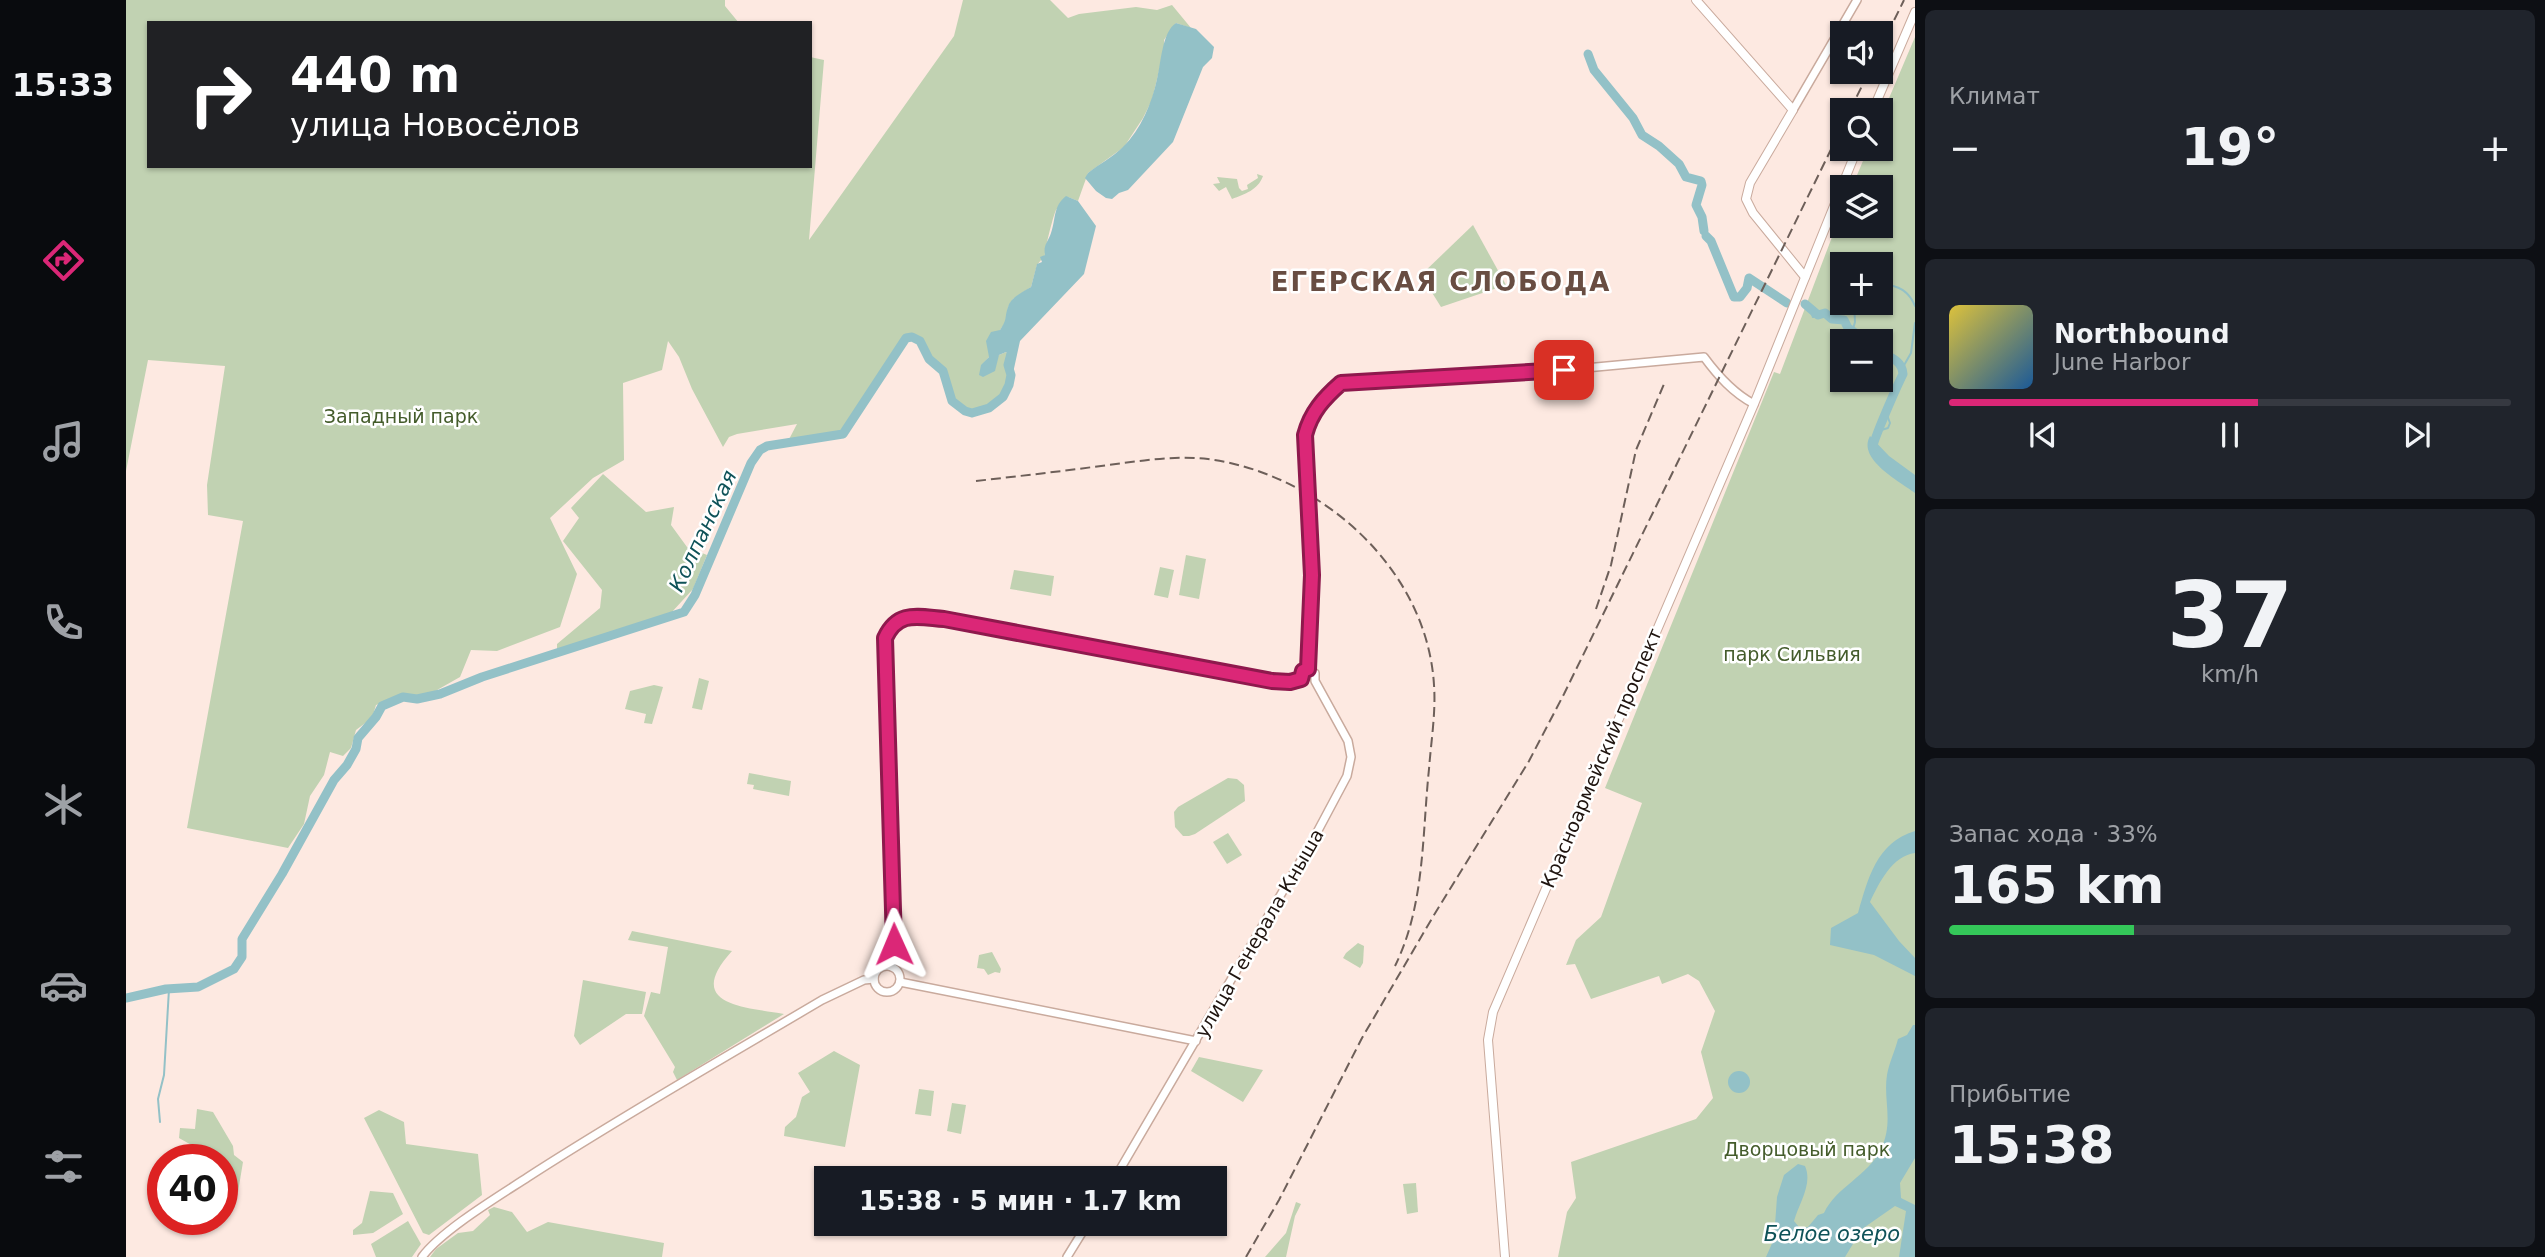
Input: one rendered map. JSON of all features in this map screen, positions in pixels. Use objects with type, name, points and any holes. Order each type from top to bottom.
[{"type":"main road","points":[[1696,0],[1793,110],[1750,183],[1746,199],[1757,218],[1805,277]]},
{"type":"main road","points":[[1877,98],[1915,12]]},
{"type":"main road","name":"Красноармейский проспект","points":[[1505,1257],[1488,1040],[1493,1012],[1754,404],[1852,161]]},
{"type":"street","points":[[1793,110],[1857,0]]},
{"type":"street","points":[[1308,669],[1312,575],[1305,435],[1317,408],[1341,383],[1564,370],[1704,357],[1719,376],[1754,404]]},
{"type":"street","points":[[892,967],[893,893],[885,638],[890,627],[901,618],[914,616],[962,621],[1272,681],[1290,682],[1301,679]]},
{"type":"street","points":[[1301,679],[1303,671],[1308,669]]},
{"type":"street","points":[[1301,679],[1308,685],[1315,681],[1315,673],[1308,669]]},
{"type":"street","name":"улица Генерала Кныша","points":[[1122,1166],[1328,814],[1347,776],[1351,757],[1348,741],[1315,681]]},
{"type":"street","points":[[892,967],[900,976],[900,982],[892,991],[886,992],[875,986],[874,979],[879,969],[892,967]]},
{"type":"street","points":[[422,1257],[438,1240],[495,1198],[573,1148],[822,1000],[853,984],[874,979]]},
{"type":"street","points":[[900,982],[1196,1041]]},
{"type":"street","points":[[1067,1257],[1080,1236]]},
{"type":"green space","name":"Западный парк","points":[[126,0],[725,0],[725,6],[737,21],[147,21],[147,168],[812,168],[812,57],[824,60],[809,240],[954,36],[963,0],[1050,0],[1068,18],[1079,14],[1136,7],[1157,10],[1172,5],[1191,28],[1176,23],[1164,40],[1152,100],[1124,147],[1088,173],[1078,201],[1068,197],[1056,210],[1045,255],[1037,265],[1031,287],[1013,299],[1008,307],[1007,320],[989,357],[982,365],[980,375],[999,355],[1006,352],[1009,354],[1011,375],[1006,393],[989,408],[972,413],[965,411],[952,401],[943,371],[929,359],[920,341],[908,338],[889,362],[843,434],[786,445],[797,424],[737,434],[729,437],[723,447],[692,389],[679,357],[668,341],[662,370],[623,383],[624,460],[593,478],[550,518],[577,574],[560,627],[497,651],[471,650],[460,677],[423,698],[402,696],[376,705],[372,718],[356,730],[351,748],[343,756],[330,752],[324,775],[310,796],[304,824],[288,848],[187,828],[243,521],[208,515],[207,485],[225,366],[148,360],[126,471]]},
{"type":"green space","points":[[1915,37],[1915,1257],[1558,1257],[1567,1212],[1576,1198],[1571,1162],[1696,1119],[1713,1098],[1701,1052],[1715,1011],[1699,981],[1688,974],[1662,984],[1659,976],[1591,999],[1575,964],[1566,965],[1576,940],[1601,917],[1642,803],[1605,788],[1774,372],[1780,374],[1832,238],[1893,238],[1893,175],[1857,175],[1863,161],[1893,161],[1893,98],[1889,98]]},
{"type":"green space","points":[[1257,174],[1263,176],[1258,185],[1232,199],[1226,187],[1219,191],[1213,184],[1220,183],[1217,177],[1237,179],[1242,191],[1248,189],[1247,185],[1258,178]]},
{"type":"green space","points":[[1473,225],[1506,285],[1441,307],[1421,275]]},
{"type":"green space","points":[[603,474],[646,512],[674,507],[671,525],[687,547],[707,555],[693,589],[671,613],[557,650],[557,644],[600,608],[602,590],[563,541],[579,518],[571,508]]},
{"type":"green space","points":[[1186,555],[1206,559],[1199,599],[1179,595]]},
{"type":"green space","points":[[1160,567],[1174,570],[1168,598],[1154,595]]},
{"type":"green space","points":[[1014,570],[1054,576],[1051,596],[1010,589]]},
{"type":"green space","points":[[699,678],[709,681],[702,710],[692,708]]},
{"type":"green space","points":[[654,685],[663,687],[652,724],[644,723],[646,714],[625,709],[630,691]]},
{"type":"green space","points":[[749,773],[791,781],[789,796],[753,789],[754,785],[747,784]]},
{"type":"green space","points":[[1228,778],[1237,779],[1244,785],[1245,801],[1195,834],[1183,836],[1175,827],[1174,812]]},
{"type":"green space","points":[[1228,833],[1242,855],[1227,864],[1213,842]]},
{"type":"green space","points":[[632,931],[732,951],[719,969],[714,983],[716,993],[737,1005],[784,1014],[677,1080],[673,1072],[675,1067],[644,1016],[651,992],[660,994],[668,947],[628,940]]},
{"type":"green space","points":[[1358,943],[1364,946],[1360,968],[1343,958]]},
{"type":"green space","points":[[992,952],[1001,969],[1000,973],[988,975],[984,969],[977,968],[979,955]]},
{"type":"green space","points":[[583,980],[646,992],[642,1014],[626,1014],[580,1045],[574,1036]]},
{"type":"green space","points":[[834,1051],[860,1065],[845,1147],[784,1136],[785,1127],[796,1117],[802,1097],[810,1092],[798,1073]]},
{"type":"green space","points":[[1199,1057],[1263,1070],[1243,1102],[1191,1071]]},
{"type":"green space","points":[[919,1089],[934,1091],[931,1116],[915,1114]]},
{"type":"green space","points":[[952,1103],[966,1105],[961,1134],[947,1131]]},
{"type":"green space","points":[[197,1109],[213,1112],[232,1144],[190,1144],[179,1138],[180,1128],[195,1129]]},
{"type":"green space","points":[[379,1110],[404,1122],[406,1144],[478,1154],[482,1195],[429,1235],[423,1233],[364,1118]]},
{"type":"green space","points":[[238,1158],[243,1162],[238,1192]]},
{"type":"green space","points":[[1416,1183],[1418,1212],[1407,1214],[1403,1184]]},
{"type":"green space","points":[[370,1191],[393,1193],[403,1214],[373,1233],[353,1235],[353,1230],[362,1223]]},
{"type":"green space","points":[[1296,1202],[1301,1204],[1295,1216],[1286,1257],[1265,1257],[1286,1233]]},
{"type":"green space","points":[[494,1207],[512,1212],[527,1232],[548,1222],[664,1243],[662,1257],[430,1257],[436,1249],[458,1233],[473,1231],[490,1215],[488,1210]]},
{"type":"green space","points":[[408,1221],[421,1244],[412,1257],[376,1257],[371,1244]]},
{"type":"water","points":[[1176,23],[1196,29],[1214,47],[1212,58],[1203,67],[1173,142],[1128,190],[1112,199],[1106,198],[1085,178],[1123,147],[1140,124],[1155,88],[1165,40]]},
{"type":"water","points":[[1066,196],[1078,201],[1096,226],[1084,274],[1020,341],[1013,373],[1011,375],[1009,354],[1006,352],[999,355],[995,371],[983,377],[979,375],[981,365],[989,357],[986,341],[991,332],[1000,330],[1012,300],[1031,287],[1037,264],[1042,262],[1040,257],[1045,255],[1045,246],[1057,208]]},
{"type":"water","points":[[1870,436],[1889,456],[1915,475],[1915,493],[1874,461],[1869,453]]},
{"type":"water","points":[[1915,831],[1915,853],[1893,865],[1870,902],[1915,958],[1915,976],[1874,955],[1830,945],[1831,928],[1858,913],[1870,875],[1882,853],[1891,844]]},
{"type":"water","name":"Белое озеро","points":[[1913,1025],[1915,1158],[1900,1183],[1901,1198],[1915,1205],[1915,1257],[1899,1257],[1906,1211],[1895,1206],[1862,1229],[1845,1257],[1766,1257],[1774,1239],[1777,1197],[1784,1175],[1798,1164],[1805,1166],[1806,1187],[1794,1221],[1799,1227],[1808,1227],[1818,1215],[1824,1213],[1836,1196],[1868,1167],[1881,1149],[1888,1120],[1886,1084],[1889,1066],[1898,1039],[1907,1035]]},
{"type":"water","points":[[1739,1071],[1747,1074],[1750,1082],[1747,1090],[1739,1093],[1731,1090],[1728,1082],[1731,1074]]},
{"type":"waterway","name":"Колпанская","points":[[1588,54],[1594,70],[1633,118],[1642,135],[1679,164],[1686,177],[1701,181],[1696,205],[1702,217],[1704,231]]},
{"type":"waterway","name":"Колпанская","points":[[1706,236],[1711,241],[1734,297],[1740,297],[1747,288],[1749,278],[1787,303]]},
{"type":"waterway","points":[[1893,286],[1910,296],[1915,306]]},
{"type":"waterway","name":"Колпанская","points":[[1805,304],[1818,315],[1825,313],[1832,319],[1844,320],[1849,329]]},
{"type":"waterway","points":[[1810,310],[1813,317],[1818,315]]},
{"type":"waterway","points":[[1853,329],[1855,315]]},
{"type":"waterway","points":[[1903,367],[1911,353],[1915,323]]},
{"type":"waterway","name":"Колпанская","points":[[126,998],[166,989],[198,987],[234,969],[242,957],[242,939],[334,780],[347,765],[356,749],[358,738],[382,706],[403,697],[417,699],[440,694],[482,677],[684,612],[695,595],[751,463],[760,450],[767,446],[843,434],[906,338],[912,337],[920,341],[929,359],[943,371],[952,401],[972,413],[989,408],[1003,397],[1011,375],[1008,365],[1012,350]]},
{"type":"waterway","name":"Колпанская","points":[[1873,448],[1903,374],[1893,358]]},
{"type":"waterway","points":[[1878,431],[1888,428],[1890,423],[1887,415]]},
{"type":"waterway","points":[[160,1122],[158,1099],[164,1075],[169,989]]},
{"type":"railway","points":[[1893,22],[1904,0]]},
{"type":"railway","points":[[1856,98],[1863,84]]},
{"type":"railway","points":[[1246,1257],[1279,1200],[1362,1038],[1529,761],[1830,152]]},
{"type":"railway","points":[[1596,609],[1611,565],[1636,450],[1664,384]]},
{"type":"railway","points":[[976,481],[1158,459],[1208,459],[1250,468],[1290,484],[1327,506],[1360,534],[1389,566],[1411,602],[1427,642],[1434,685],[1434,716],[1421,870],[1412,919],[1395,966]]},
{"type":"district","name":"ЕГЕРСКАЯ СЛОБОДА","points":[[1441,282]]},
{"type":"route","points":[[894,944],[885,638],[895,622],[914,616],[962,621],[1272,681],[1290,682],[1301,679],[1303,671],[1308,669],[1312,575],[1305,435],[1312,416],[1323,399],[1341,383],[1564,370]]},
{"type":"park label","name":"парк Сильвия","points":[[1792,654]]},
{"type":"park label","name":"Дворцовый парк","points":[[1807,1149]]}]
